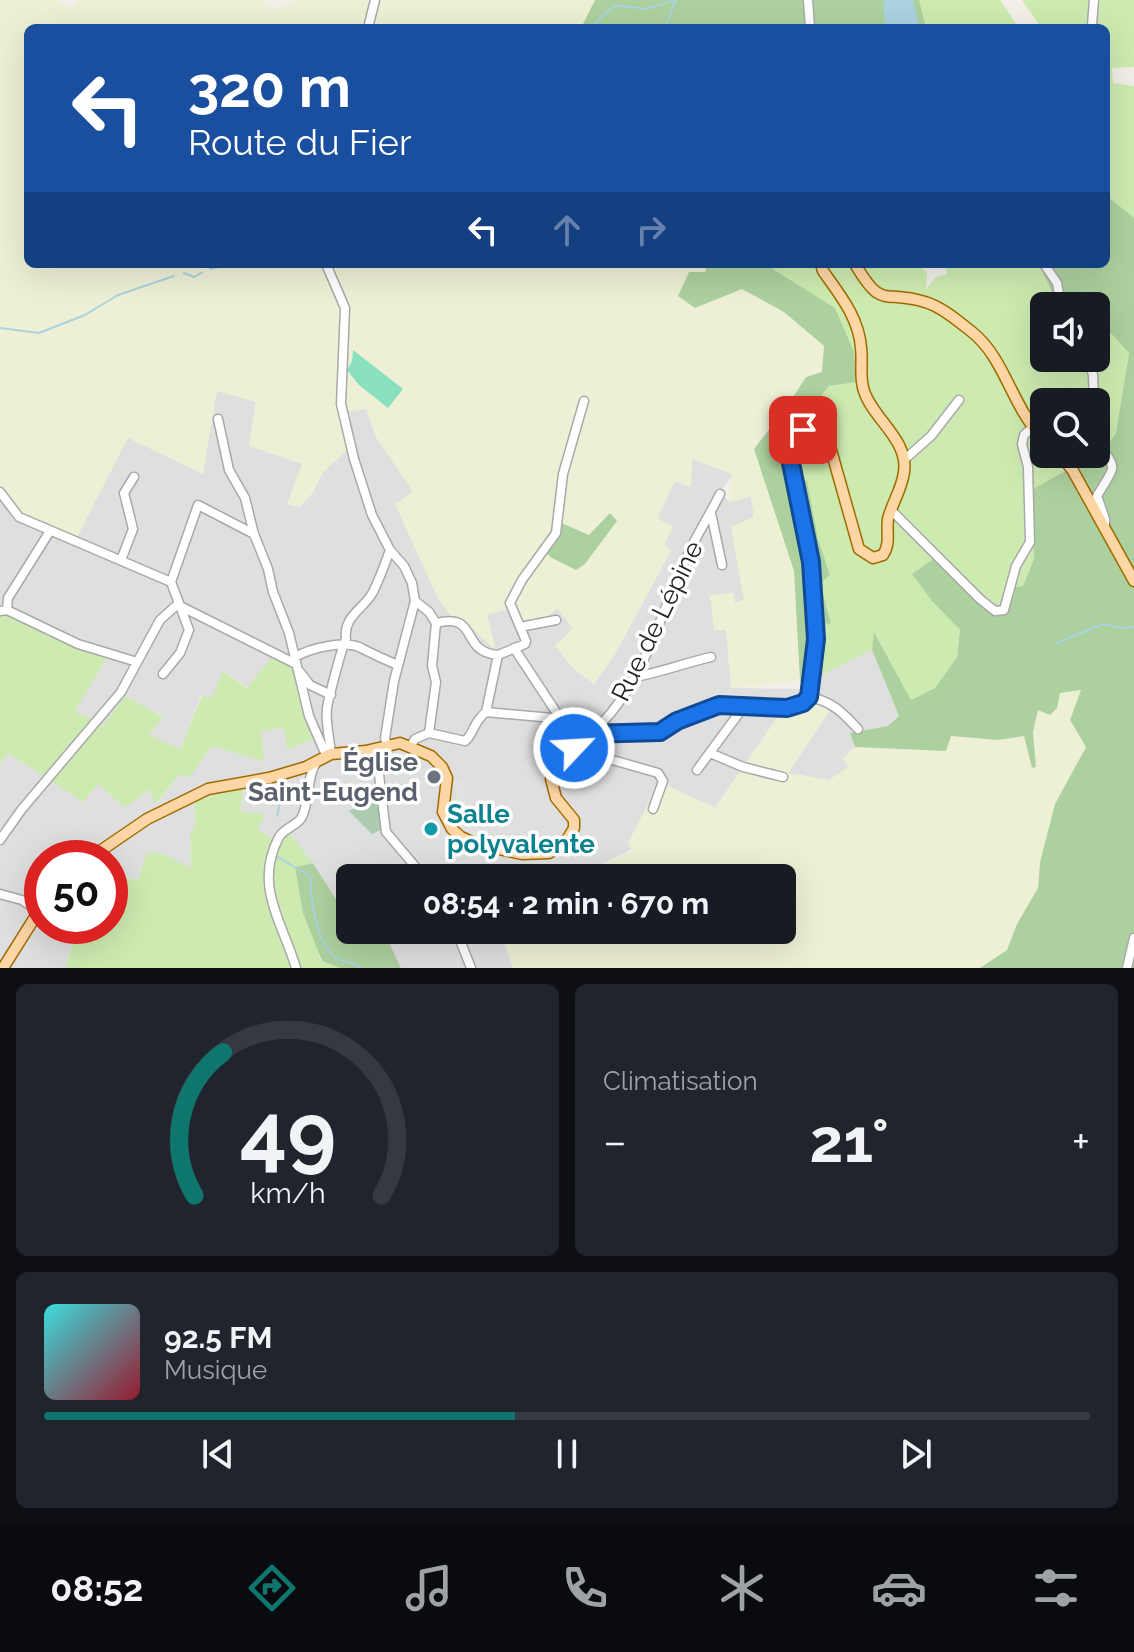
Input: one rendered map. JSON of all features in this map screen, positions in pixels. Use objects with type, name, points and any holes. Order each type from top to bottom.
[{"type":"main road","points":[[116,840],[147,819],[208,789],[269,778],[306,767],[326,756],[400,743],[431,756],[442,767],[447,778],[443,812],[457,835],[476,844],[536,854],[557,849],[565,843],[574,828],[574,820],[556,798],[551,779],[586,734],[660,732],[677,721],[719,705],[787,708],[803,703],[809,697],[813,680],[816,639],[811,562],[789,453],[792,439],[809,429],[821,433],[829,443],[859,549],[867,556],[879,557],[886,551],[891,510],[903,480],[904,460],[898,444],[865,395],[861,345],[856,325],[850,310],[822,268]]},
{"type":"main road","points":[[857,268],[866,283],[880,296],[933,305],[973,332],[993,355],[1030,422]]},
{"type":"main road","points":[[1071,468],[1134,581]]},
{"type":"main road","points":[[3,968],[24,934]]},
{"type":"street","points":[[369,24],[375,0]]},
{"type":"street","points":[[808,0],[810,24]]},
{"type":"street","points":[[1092,24],[1094,0]]},
{"type":"street","points":[[328,268],[345,308],[341,404],[354,459],[372,515],[390,550],[404,566],[412,583],[415,601],[381,748],[386,832],[413,864]]},
{"type":"street","points":[[1047,268],[1057,283],[1059,292]]},
{"type":"street","points":[[904,460],[931,436],[959,400]]},
{"type":"street","points":[[436,623],[452,619],[459,622],[478,649],[486,654],[498,655],[526,641],[510,603],[522,580],[556,533],[563,474],[584,401]]},
{"type":"street","points":[[218,419],[229,470],[245,498],[254,534],[289,633],[309,716],[326,756]]},
{"type":"street","points":[[891,510],[992,609],[1004,610],[1016,566],[1030,542],[1028,467],[1022,444],[1024,435],[1030,430]]},
{"type":"street","points":[[1105,528],[1097,496],[1111,478],[1113,466],[1110,461]]},
{"type":"street","points":[[121,560],[133,524],[124,493],[134,477]]},
{"type":"street","points":[[0,492],[19,517],[171,582]]},
{"type":"street","name":"Rue de Lépine","points":[[586,734],[586,726],[601,724],[613,712],[635,677],[687,556],[720,494]]},
{"type":"street","points":[[163,674],[176,660],[188,636],[188,622],[171,582],[198,505],[254,534]]},
{"type":"street","points":[[711,512],[722,565]]},
{"type":"street","points":[[50,531],[8,598],[4,611],[78,644],[137,662]]},
{"type":"street","points":[[296,968],[276,917],[268,878],[269,862],[280,834],[301,819],[312,770],[326,756],[326,713],[341,646],[346,639],[345,631],[351,617],[373,593],[390,550]]},
{"type":"street","points":[[415,601],[429,612],[436,623],[432,666],[436,682],[429,733]]},
{"type":"street","points":[[0,840],[22,809],[112,703],[160,620],[180,606]]},
{"type":"street","points":[[180,606],[296,663],[310,685],[331,695]]},
{"type":"street","points":[[520,627],[556,620]]},
{"type":"street","points":[[289,633],[307,650]]},
{"type":"street","points":[[296,663],[307,650],[341,646],[361,647],[372,656],[398,665]]},
{"type":"street","points":[[514,648],[560,718]]},
{"type":"street","points":[[410,747],[415,739],[429,733],[465,741],[470,736],[475,721],[486,712],[498,655]]},
{"type":"street","points":[[635,677],[672,670],[679,664],[711,657]]},
{"type":"street","points":[[809,697],[825,700],[839,708],[858,729]]},
{"type":"street","points":[[697,770],[745,704]]},
{"type":"street","points":[[486,712],[560,718],[580,726],[591,748],[602,757],[658,773],[663,781],[653,809]]},
{"type":"street","points":[[710,753],[743,767],[783,777]]},
{"type":"street","points":[[0,894],[24,901]]},
{"type":"street","points":[[1127,968],[1134,938]]},
{"type":"street","points":[[462,944],[471,968]]},
{"type":"shaded area","points":[[217,390],[256,402],[249,446],[303,464],[287,504],[300,507],[313,492],[323,472],[351,446],[341,412],[366,408],[376,437],[414,492],[396,504],[451,616],[469,625],[495,649],[487,614],[510,609],[557,608],[573,628],[556,646],[594,684],[615,654],[671,551],[664,545],[657,519],[675,481],[691,487],[691,458],[733,474],[721,491],[729,502],[751,495],[754,518],[732,528],[744,600],[735,603],[733,593],[726,629],[731,688],[806,689],[818,677],[872,650],[899,716],[888,726],[851,733],[855,747],[843,759],[849,767],[829,780],[788,773],[830,710],[781,712],[715,808],[602,864],[336,864],[336,903],[313,863],[286,830],[276,843],[257,828],[265,815],[240,811],[244,787],[196,801],[195,827],[190,834],[191,869],[161,853],[138,880],[128,878],[128,840],[24,840],[24,944],[72,944],[66,968],[0,968],[0,765],[8,753],[83,801],[98,784],[125,808],[149,789],[156,805],[180,774],[189,777],[212,746],[263,761],[260,731],[284,728],[288,750],[317,737],[224,671],[212,699],[201,696],[180,750],[149,735],[163,716],[125,697],[103,726],[75,712],[0,609],[0,490],[128,437],[202,473]]},
{"type":"shaded area","points":[[461,780],[468,814],[492,844],[461,835],[448,817],[447,806],[454,807],[457,818],[470,832],[452,781]]},
{"type":"shaded area","points":[[390,944],[505,944],[513,968],[401,968]]},
{"type":"green space","points":[[0,0],[58,0],[71,9],[78,0],[263,0],[270,10],[300,0],[595,0],[583,24],[24,24],[24,268],[706,268],[705,272],[689,272],[679,297],[696,308],[742,289],[784,312],[824,346],[823,372],[806,377],[754,449],[794,571],[800,681],[731,688],[726,630],[714,630],[710,595],[733,593],[735,603],[744,600],[731,527],[754,517],[751,496],[729,503],[732,474],[692,459],[691,487],[675,481],[657,518],[673,527],[664,545],[671,550],[615,654],[594,684],[574,669],[555,646],[573,628],[557,608],[543,622],[519,626],[510,609],[487,614],[496,651],[469,625],[451,616],[438,599],[395,504],[413,492],[376,437],[366,409],[341,412],[352,446],[323,472],[313,492],[300,507],[287,504],[302,464],[249,446],[256,402],[217,391],[203,474],[128,438],[74,543],[19,516],[0,490]]},
{"type":"green space","points":[[595,0],[919,0],[925,24],[583,24]]},
{"type":"green space","points":[[919,0],[1000,0],[1016,24],[925,24]]},
{"type":"green space","points":[[1022,0],[1134,0],[1134,67],[1112,68],[1113,83],[1134,86],[1134,218],[1110,198],[1110,24],[1038,24]]},
{"type":"green space","points":[[1110,198],[1134,218],[1134,968],[980,968],[1007,950],[1017,924],[1038,888],[1040,862],[1055,804],[1086,747],[1070,720],[1081,690],[1060,693],[1057,708],[1050,715],[1038,710],[1033,732],[1036,767],[1032,768],[1024,736],[998,740],[951,736],[946,751],[855,747],[850,733],[888,726],[899,716],[872,650],[874,632],[911,700],[935,688],[957,657],[960,630],[912,574],[935,558],[995,616],[1007,613],[1013,587],[1023,586],[1034,559],[1031,490],[1071,468],[1110,468],[1110,442],[1116,433],[1129,353],[1110,332],[1110,292],[1052,292],[1041,268],[1110,268]]},
{"type":"green space","points":[[706,268],[771,268],[835,308],[854,352],[858,382],[829,386],[785,442],[791,476],[807,481],[818,539],[830,575],[820,584],[831,623],[812,630],[806,689],[800,681],[794,571],[754,449],[806,377],[822,372],[824,346],[784,312],[742,289],[695,308],[678,296],[689,272],[705,272]]},
{"type":"green space","points":[[771,268],[922,268],[927,272],[926,289],[936,277],[947,274],[945,268],[1041,268],[1052,292],[1030,292],[1030,372],[1110,372],[1110,332],[1129,353],[1116,433],[1110,442],[1110,388],[1030,388],[1030,468],[1071,468],[1031,490],[1034,559],[1023,586],[1013,587],[1007,613],[995,616],[973,597],[932,601],[960,630],[957,657],[935,688],[911,700],[875,634],[872,650],[818,677],[818,628],[831,623],[820,584],[830,575],[799,493],[785,442],[829,386],[858,382],[835,308]]},
{"type":"green space","points":[[353,350],[403,389],[388,408],[359,385],[347,370]]},
{"type":"green space","points":[[610,513],[617,521],[585,564],[576,570],[550,557],[544,550],[559,522],[589,535]]},
{"type":"green space","points":[[0,609],[109,654],[75,711],[103,726],[125,696],[163,717],[149,735],[180,749],[202,696],[212,698],[223,671],[247,688],[275,653],[295,666],[318,737],[287,750],[284,728],[261,731],[264,762],[212,746],[189,778],[180,774],[155,805],[149,789],[125,808],[98,784],[83,802],[8,753],[0,765]]},
{"type":"green space","points":[[1082,690],[1086,747],[1055,804],[1040,862],[1038,888],[1017,924],[1007,950],[980,968],[513,968],[505,944],[796,944],[796,864],[604,864],[632,851],[628,843],[659,782],[716,808],[781,712],[799,713],[814,702],[828,704],[830,710],[788,773],[829,780],[848,767],[843,759],[855,747],[946,751],[951,736],[998,740],[1024,736],[1032,767],[1036,766],[1033,732],[1038,709],[1057,708],[1060,693]]},
{"type":"green space","points":[[244,786],[240,811],[266,815],[257,828],[276,842],[286,829],[313,863],[295,867],[321,961],[340,968],[66,968],[72,944],[128,944],[128,878],[138,880],[147,853],[161,853],[191,868],[190,834],[195,827],[195,801]]},
{"type":"green space","points":[[376,799],[383,829],[372,834],[349,811]]},
{"type":"green space","points":[[313,863],[336,899],[336,944],[390,944],[401,968],[340,968],[322,961],[303,913],[295,867]]},
{"type":"water","points":[[888,0],[913,0],[918,24],[889,24]]},
{"type":"waterway","points":[[594,24],[615,5],[646,9],[675,0]]},
{"type":"waterway","points":[[667,24],[676,0]]},
{"type":"waterway","points":[[888,0],[889,24]]},
{"type":"waterway","points":[[210,269],[214,268]]},
{"type":"waterway","points":[[184,273],[194,277],[203,272]]},
{"type":"waterway","points":[[0,328],[39,333],[85,315],[118,295],[174,276]]},
{"type":"waterway","points":[[1057,643],[1103,624],[1134,627]]},
{"type":"waterway","points":[[277,816],[285,780]]},
{"type":"waterway","points":[[276,856],[310,876],[316,921],[324,944],[338,959],[362,968]]},
{"type":"place","name":"Église Saint-Eugend","points":[[434,777]]},
{"type":"place","name":"Salle polyvalente","points":[[431,829]]},
{"type":"route","points":[[574,748],[586,734],[660,732],[677,721],[719,705],[794,708],[809,697],[816,639],[811,562],[789,453],[792,439],[803,430]]}]
